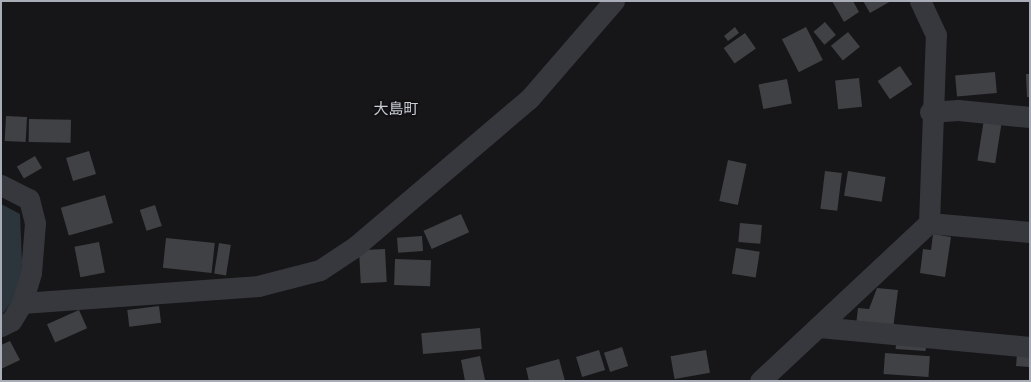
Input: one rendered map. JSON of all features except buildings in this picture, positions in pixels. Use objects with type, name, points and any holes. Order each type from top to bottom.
[{"type":"street","points":[[22,304],[258,286],[320,270],[356,246],[529,99],[614,1]]},
{"type":"street","points":[[760,381],[929,223],[930,112],[936,82],[936,35],[920,1]]},
{"type":"street","points":[[930,112],[958,110],[1030,117]]},
{"type":"street","points":[[1,185],[29,199],[35,223],[22,304],[11,322],[1,326]]},
{"type":"street","points":[[929,223],[1030,232]]},
{"type":"street","points":[[819,326],[1030,347]]},
{"type":"shaded area","points":[[1,204],[20,214],[22,263],[19,292],[1,316]]},
{"type":"district","name":"大島町","points":[[396,109]]}]
